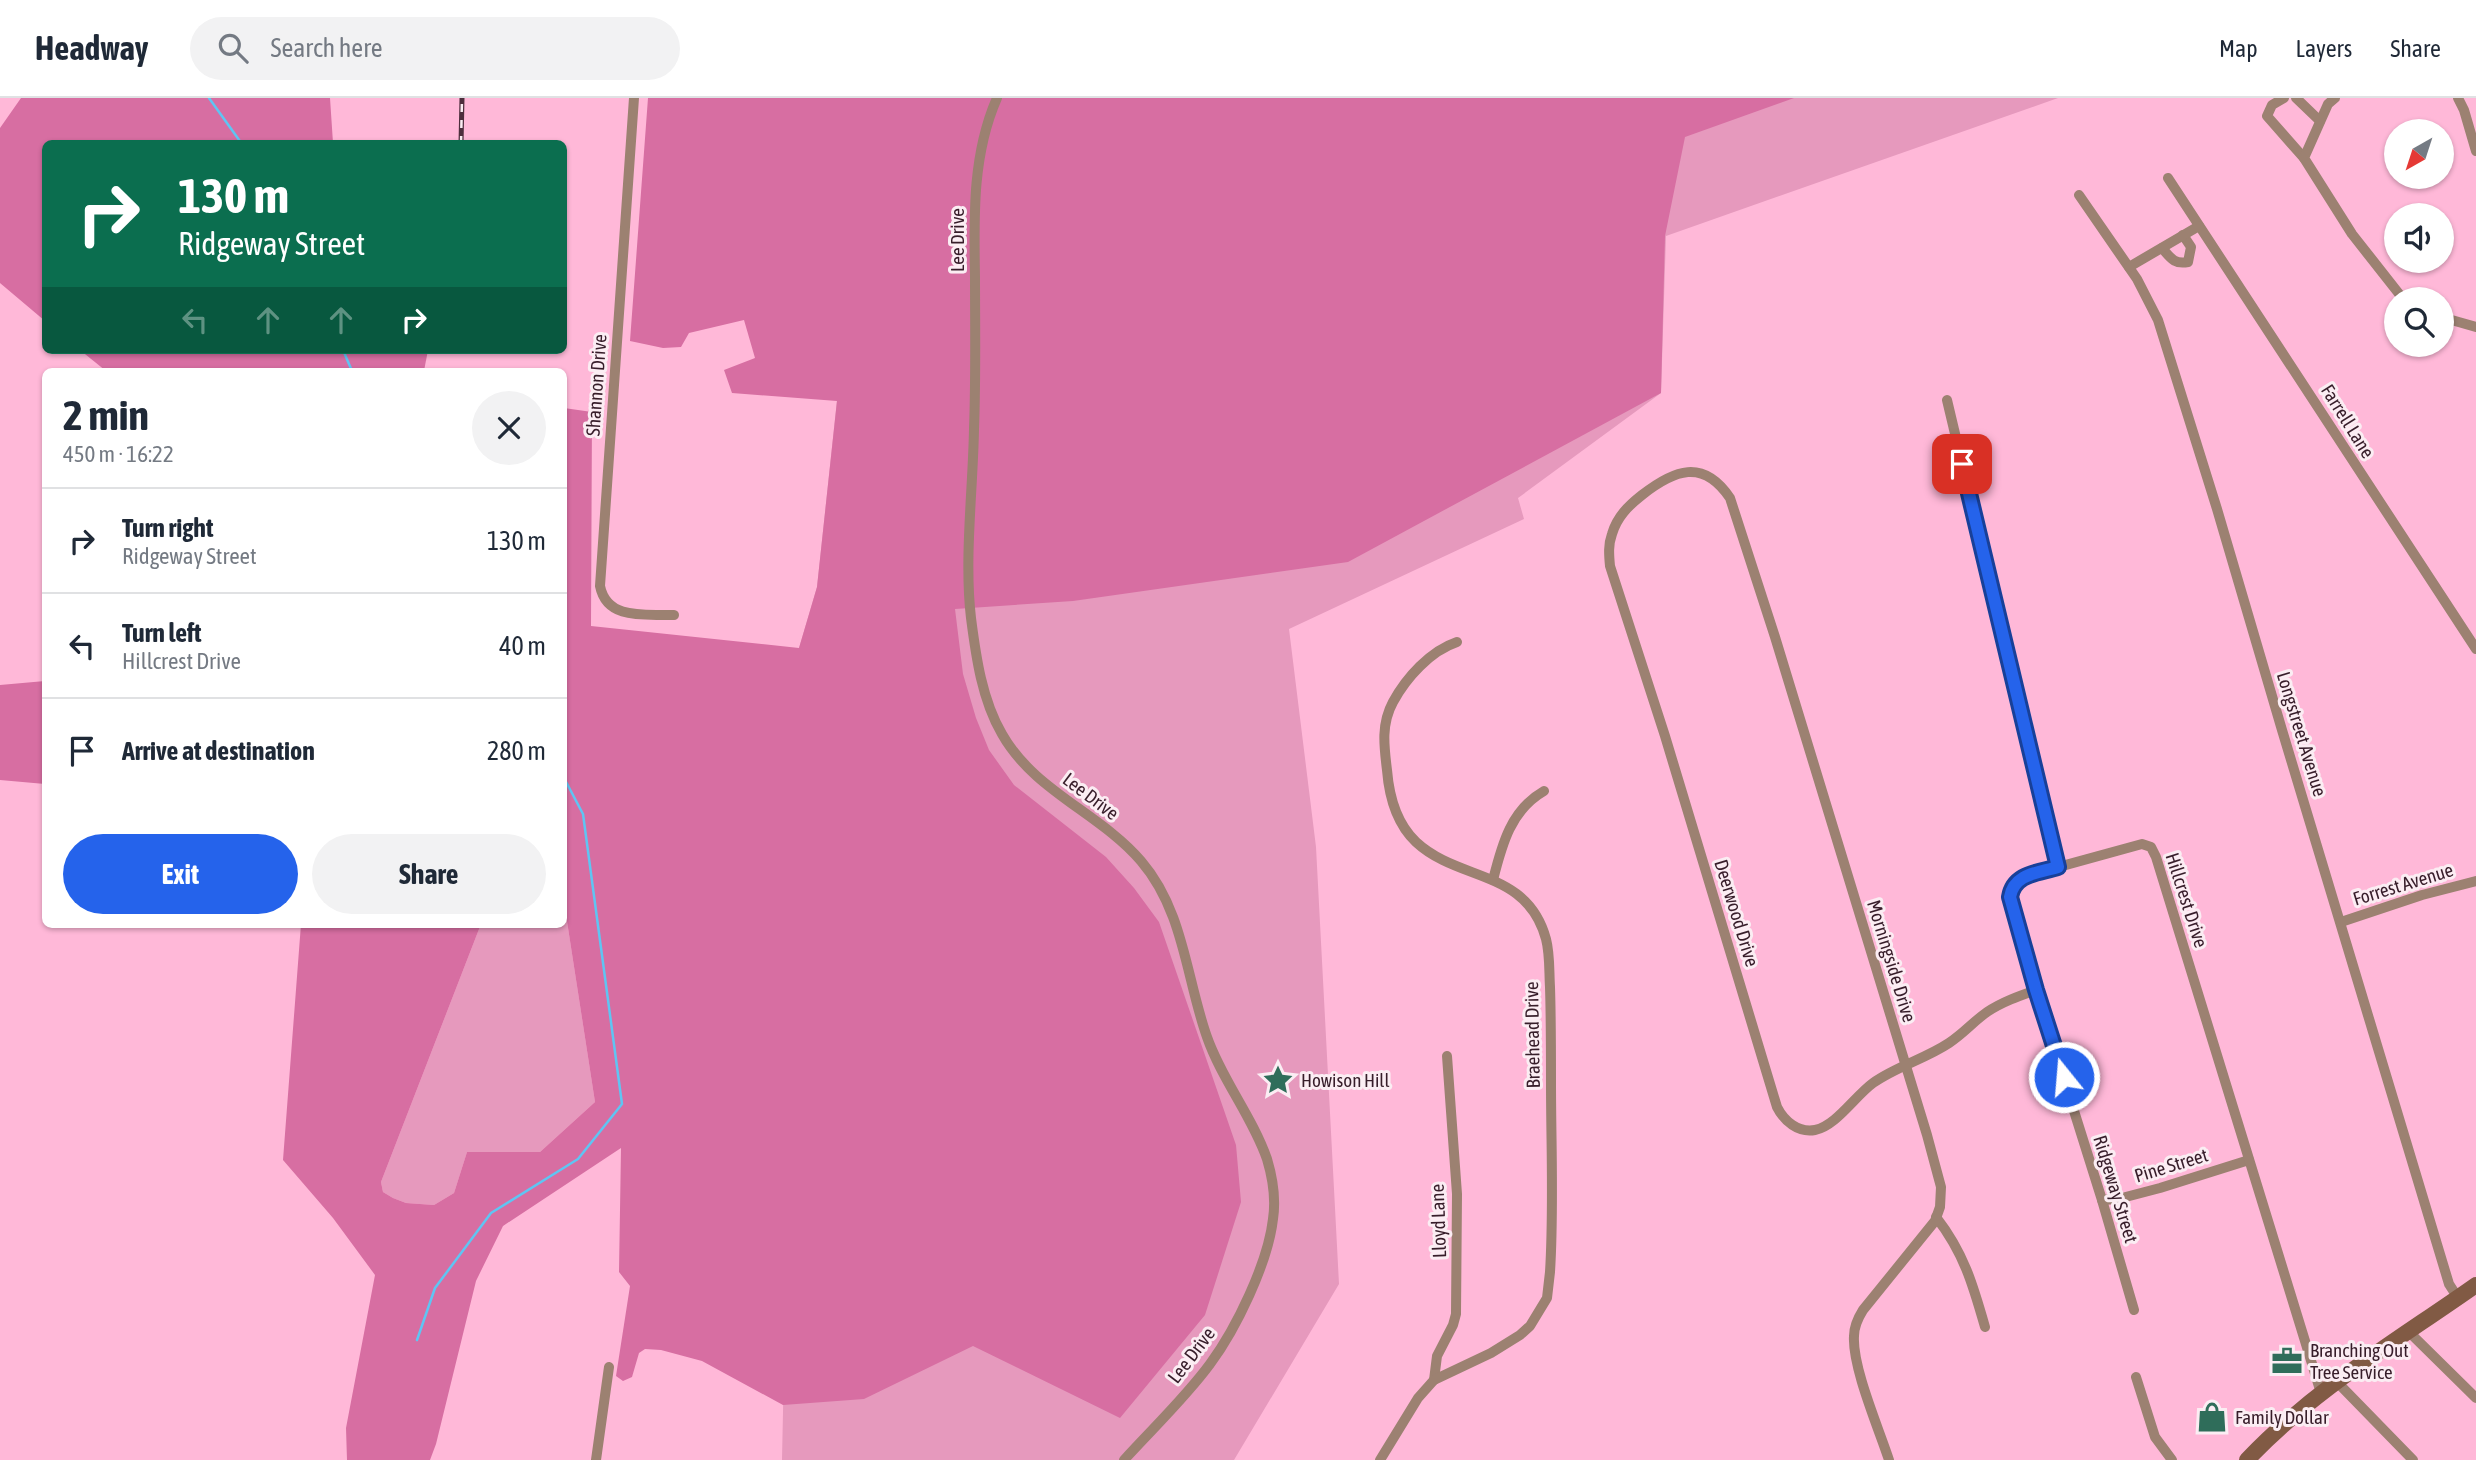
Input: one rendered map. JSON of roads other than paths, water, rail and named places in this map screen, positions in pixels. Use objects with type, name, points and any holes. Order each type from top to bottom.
[{"type":"main road","points":[[2247,1460],[2321,1393],[2476,1285]]},
{"type":"street","name":"Shannon Drive","points":[[634,98],[600,586],[604,598],[616,610],[628,614],[674,615]]},
{"type":"street","name":"Lee Drive","points":[[997,98],[981,154],[973,218],[975,374],[969,582],[971,617],[983,686],[1001,733],[1017,757],[1040,779],[1126,845],[1147,869],[1166,898],[1182,944],[1207,1037],[1225,1078],[1262,1146],[1273,1183],[1273,1220],[1267,1246],[1246,1302],[1230,1332],[1203,1372],[1124,1460]]},
{"type":"street","points":[[2284,98],[2272,105],[2267,116],[2304,158],[2352,234],[2394,287]]},
{"type":"street","points":[[2296,98],[2320,121]]},
{"type":"street","points":[[2304,158],[2328,104],[2335,98]]},
{"type":"street","points":[[2458,98],[2476,151]]},
{"type":"street","name":"Farrell Lane","points":[[2168,178],[2476,649]]},
{"type":"street","name":"Longstreet Avenue","points":[[2079,195],[2129,267],[2158,320],[2449,1284],[2458,1298]]},
{"type":"street","points":[[2129,267],[2199,226]]},
{"type":"street","points":[[2162,248],[2172,261],[2180,264],[2188,262],[2190,247],[2183,235]]},
{"type":"street","points":[[2454,321],[2476,327]]},
{"type":"street","points":[[1947,400],[2058,867]]},
{"type":"street","name":"Deerwood Drive","points":[[1693,472],[1671,475],[1624,511],[1612,532],[1610,566],[1665,736],[1777,1107],[1789,1124],[1815,1130],[1834,1120],[1870,1085],[1890,1072],[1950,1042],[1989,1011],[2005,1002],[2036,990]]},
{"type":"street","name":"Morningside Drive","points":[[1693,472],[1709,477],[1724,489],[1738,518],[1940,1181],[1942,1198],[1936,1217]]},
{"type":"street","name":"Braehead Drive","points":[[1380,1460],[1418,1398],[1434,1380],[1491,1353],[1530,1326],[1545,1303],[1550,1272],[1551,1020],[1548,953],[1543,931],[1535,914],[1511,888],[1446,860],[1415,841],[1399,818],[1388,783],[1384,734],[1391,705],[1428,659],[1438,650],[1457,642]]},
{"type":"street","points":[[1493,880],[1513,819],[1524,805],[1544,791]]},
{"type":"street","name":"Hillcrest Drive","points":[[2058,867],[2139,844],[2151,847],[2321,1393]]},
{"type":"street","name":"Ridgeway Street","points":[[2058,867],[2022,877],[2016,881],[2010,894],[2036,990],[2134,1310]]},
{"type":"street","name":"Forrest Avenue","points":[[2341,922],[2422,895],[2476,881]]},
{"type":"street","name":"Lloyd Lane","points":[[1434,1380],[1437,1356],[1456,1314],[1457,1194],[1447,1056]]},
{"type":"street","name":"Pine Street","points":[[2102,1200],[2118,1199],[2160,1188],[2249,1160]]},
{"type":"street","points":[[1889,1460],[1854,1346],[1855,1328],[1863,1310],[1936,1217],[1949,1233],[1964,1261],[1985,1326]]},
{"type":"street","points":[[2409,1332],[2476,1398]]},
{"type":"street","points":[[596,1460],[608,1367]]},
{"type":"street","points":[[2136,1377],[2155,1437],[2172,1460]]},
{"type":"street","points":[[2337,1382],[2413,1460]]},
{"type":"waterway","points":[[209,98],[239,140]]},
{"type":"waterway","points":[[345,354],[351,368]]},
{"type":"waterway","points":[[417,1340],[435,1288],[491,1213],[578,1159],[622,1104],[583,814],[567,784]]},
{"type":"railway","points":[[461,140],[462,98]]},
{"type":"place","name":"Howison Hill","points":[[1278,1080]]},
{"type":"place","name":"Branching Out Tree Service","points":[[2287,1361]]},
{"type":"place","name":"Family Dollar","points":[[2212,1417]]}]
